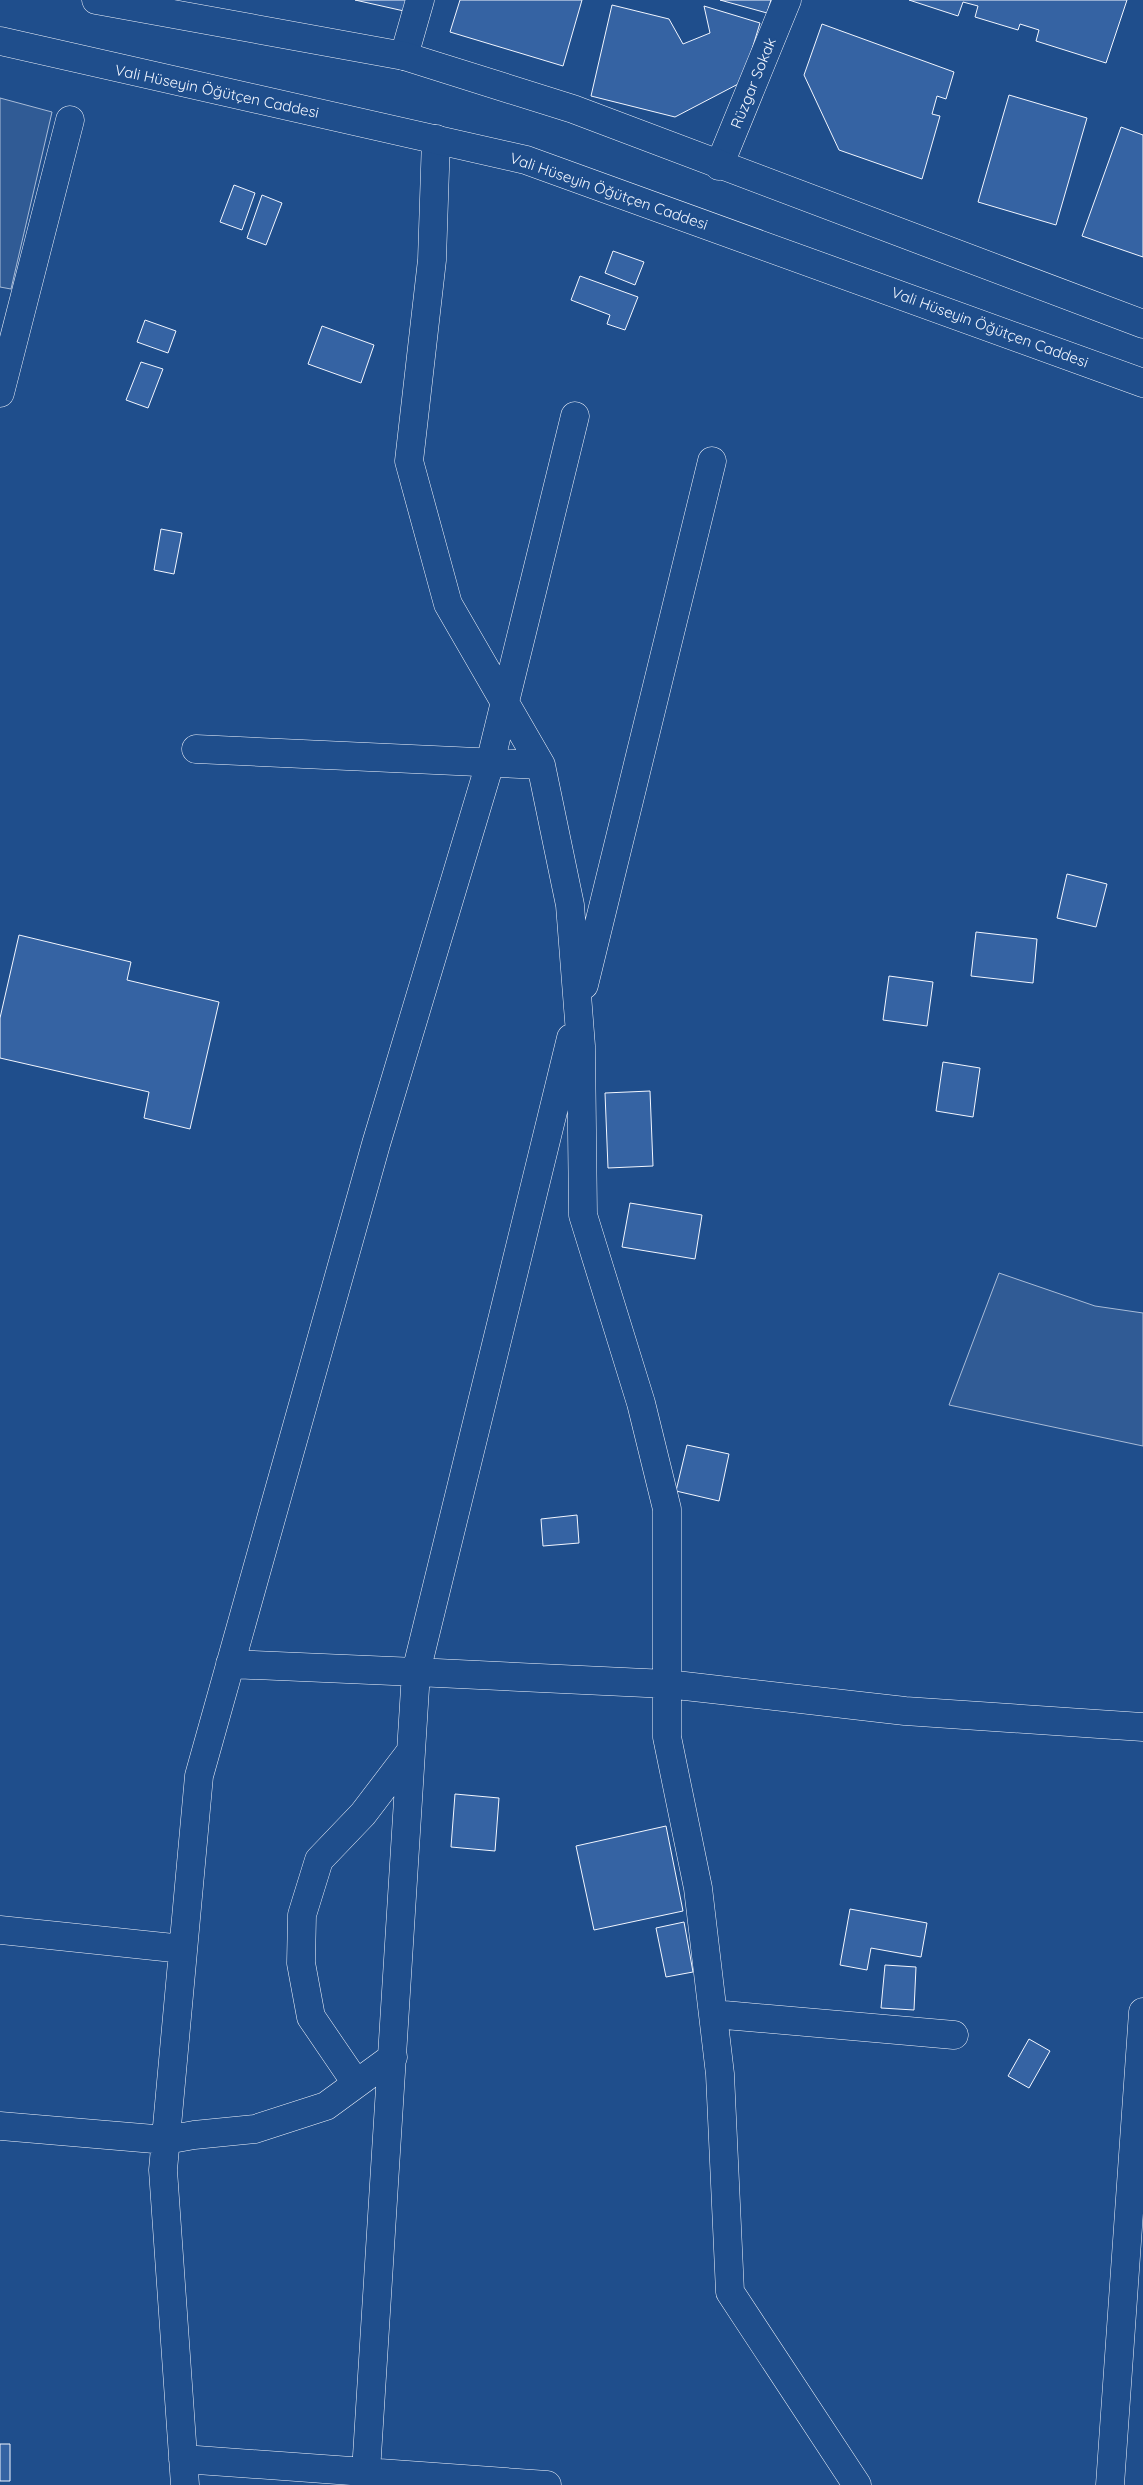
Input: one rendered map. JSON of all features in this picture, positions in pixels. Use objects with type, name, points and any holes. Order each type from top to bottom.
[{"type":"street","points":[[96,0],[404,56],[573,110],[1143,324]]},
{"type":"street","points":[[404,56],[420,0]]},
{"type":"street","name":"Rüzgar Sokak","points":[[719,166],[787,0]]},
{"type":"street","name":"Vali Hüseyin Öğütçen Caddesi","points":[[0,41],[526,160],[1143,383]]},
{"type":"street","points":[[0,393],[70,120]]},
{"type":"street","points":[[436,139],[432,260],[409,461],[448,604],[542,765],[570,905],[581,1046],[583,1215],[641,1403],[667,1509],[667,1737],[698,1888],[720,2074],[730,2292],[857,2485]]},
{"type":"street","points":[[547,2485],[366,2472],[184,2472],[163,2170],[199,1776],[376,1144],[490,763],[575,416]]},
{"type":"street","points":[[366,2472],[416,1672],[712,462]]},
{"type":"street","points":[[196,749],[542,765]]},
{"type":"street","points":[[230,1664],[667,1684],[905,1711],[1143,1726]]},
{"type":"street","points":[[356,2083],[311,2017],[302,1963],[302,1915],[319,1860],[363,1814],[412,1751]]},
{"type":"street","points":[[0,1930],[183,1949]]},
{"type":"street","points":[[1110,2485],[1143,2012]]},
{"type":"street","points":[[713,2014],[954,2035]]},
{"type":"street","points":[[0,2126],[166,2140],[194,2135],[255,2129],[326,2106],[393,2057]]},
{"type":"shaded area","points":[[0,98],[52,112],[11,289],[0,287]]},
{"type":"shaded area","points":[[999,1273],[1095,1306],[1143,1313],[1143,1446],[949,1405]]},
{"type":"building","points":[[355,0],[406,0],[404,11]]},
{"type":"building","points":[[460,0],[582,0],[563,66],[450,32]]},
{"type":"building","points":[[720,0],[771,0],[767,13]]},
{"type":"building","points":[[909,0],[1127,0],[1106,63],[1036,41],[1039,30],[1020,24],[1018,30],[975,17],[978,6],[963,2],[958,16]]},
{"type":"building","points":[[612,5],[669,19],[683,44],[710,33],[704,6],[760,23],[742,82],[675,117],[591,96]]},
{"type":"building","points":[[822,24],[954,72],[946,99],[937,96],[932,114],[940,116],[922,179],[839,150],[804,75]]},
{"type":"building","points":[[1009,95],[1087,118],[1056,225],[978,202]]},
{"type":"building","points":[[1121,127],[1143,135],[1143,257],[1082,236]]},
{"type":"building","points":[[234,185],[255,193],[242,230],[220,222]]},
{"type":"building","points":[[262,195],[282,203],[266,245],[247,238]]},
{"type":"building","points":[[613,251],[644,262],[635,285],[605,273]]},
{"type":"building","points":[[580,276],[638,297],[625,330],[607,324],[610,315],[571,300]]},
{"type":"building","points":[[145,320],[176,331],[168,353],[137,342]]},
{"type":"building","points":[[322,326],[374,345],[361,383],[308,364]]},
{"type":"building","points":[[141,362],[163,369],[148,408],[126,400]]},
{"type":"building","points":[[161,529],[182,533],[174,574],[154,570]]},
{"type":"building","points":[[1067,874],[1107,884],[1096,927],[1057,918]]},
{"type":"building","points":[[976,932],[1037,939],[1033,983],[971,976]]},
{"type":"building","points":[[19,935],[131,962],[127,980],[219,1002],[190,1129],[144,1118],[149,1092],[0,1058],[0,1018]]},
{"type":"building","points":[[889,976],[933,982],[927,1026],[883,1020]]},
{"type":"building","points":[[943,1062],[980,1068],[973,1117],[936,1111]]},
{"type":"building","points":[[650,1091],[653,1166],[608,1168],[605,1093]]},
{"type":"building","points":[[630,1203],[702,1215],[695,1259],[622,1247]]},
{"type":"building","points":[[687,1445],[729,1454],[719,1501],[676,1491]]},
{"type":"building","points":[[577,1515],[579,1543],[543,1546],[541,1519]]},
{"type":"building","points":[[455,1794],[499,1798],[495,1851],[451,1847]]},
{"type":"building","points":[[666,1826],[683,1911],[594,1930],[576,1846]]},
{"type":"building","points":[[850,1909],[927,1923],[921,1957],[871,1948],[867,1970],[840,1965]]},
{"type":"building","points":[[684,1922],[693,1972],[666,1977],[656,1928]]},
{"type":"building","points":[[885,1965],[916,1967],[914,2010],[881,2008]]},
{"type":"building","points":[[1029,2039],[1050,2051],[1029,2088],[1008,2076]]},
{"type":"building","points":[[0,2444],[10,2444],[10,2481],[0,2481]]}]
